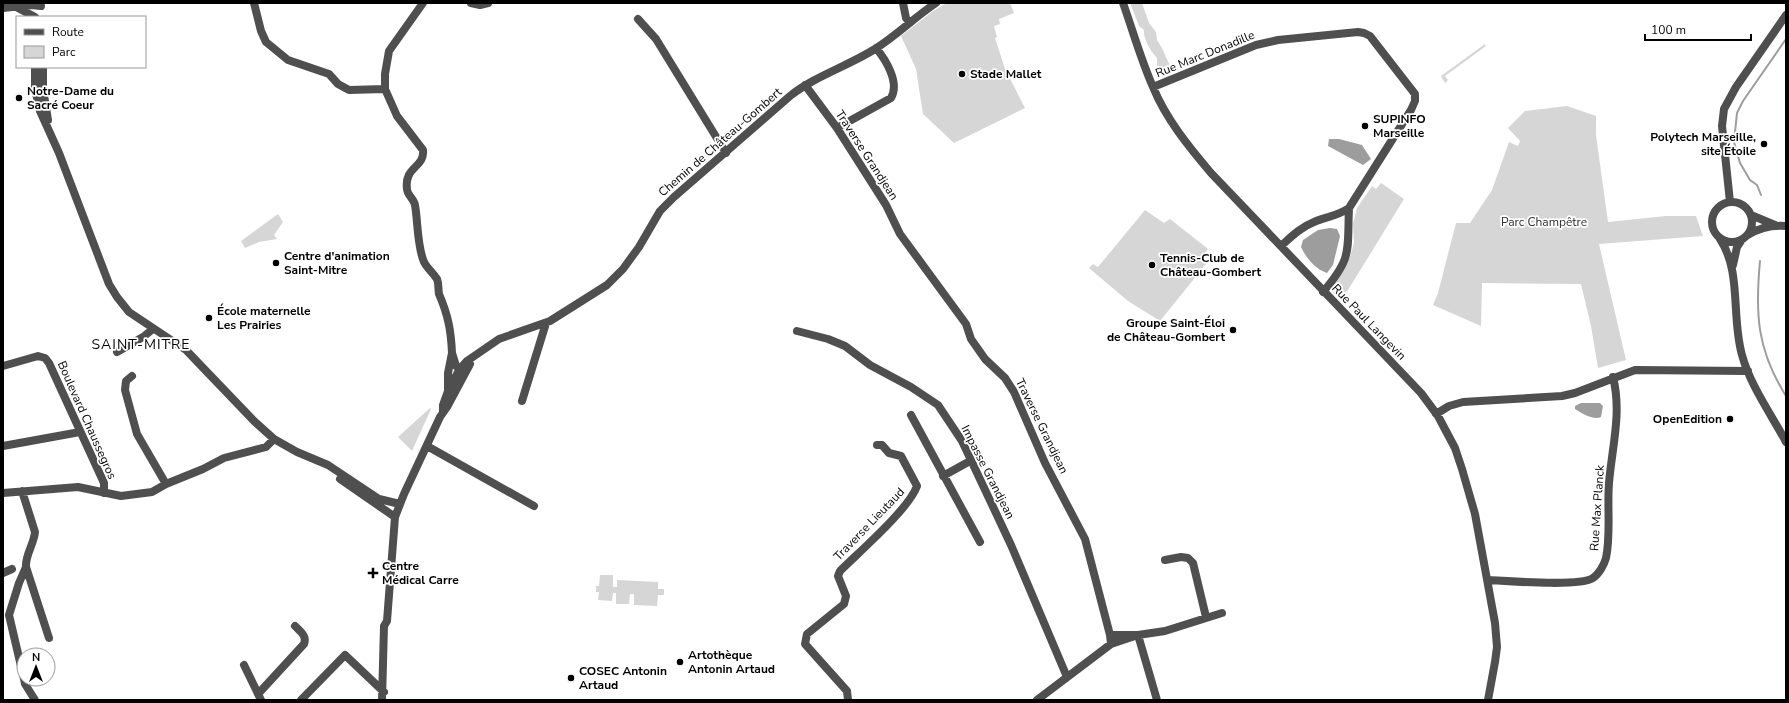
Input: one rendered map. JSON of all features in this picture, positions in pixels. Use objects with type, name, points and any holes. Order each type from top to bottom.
[{"type":"street","points":[[254,3],[261,31],[266,42],[288,60],[329,74],[338,84],[349,90],[385,89]]},
{"type":"street","points":[[423,3],[389,51],[385,74],[385,89],[397,116],[423,150],[424,156],[422,160],[410,171],[407,177],[406,190],[415,206],[415,218],[424,262],[438,281],[439,292],[449,320],[452,353],[448,373],[451,392]]},
{"type":"street","points":[[471,3],[480,5],[488,3]]},
{"type":"street","points":[[903,3],[906,18],[910,23]]},
{"type":"street","name":"Chemin de Château-Gombert","points":[[385,697],[384,626],[387,621],[395,517],[443,411],[444,404],[467,361],[499,339],[546,323],[592,296],[607,285],[623,269],[639,247],[660,211],[674,197],[790,96],[805,85],[842,68],[876,48],[936,3]]},
{"type":"street","name":"Rue Paul Langevin","points":[[1123,3],[1153,88],[1168,116],[1190,148],[1211,173],[1323,292],[1421,393],[1436,414],[1455,448],[1475,514],[1495,624],[1497,647],[1488,700]]},
{"type":"street","points":[[3,8],[41,5],[40,16]]},
{"type":"street","points":[[15,7],[27,11],[34,16]]},
{"type":"street","points":[[1730,202],[1723,135],[1724,110],[1736,87],[1786,14]]},
{"type":"street","points":[[638,19],[656,39],[726,153]]},
{"type":"street","name":"Rue Marc Donadille","points":[[1153,88],[1256,45],[1278,40],[1358,32],[1370,36],[1415,94],[1415,101],[1411,110],[1349,208],[1338,216],[1313,222],[1300,230],[1281,246]]},
{"type":"street","points":[[837,128],[891,98],[894,93],[894,83],[889,69],[876,48]]},
{"type":"street","points":[[35,68],[35,89],[38,104],[109,284],[129,312],[179,346],[182,353],[188,360],[250,423],[298,458],[312,460],[328,465],[379,499],[400,504]]},
{"type":"street","points":[[42,68],[43,89],[49,129]]},
{"type":"street","name":"Traverse Grandjean","points":[[805,85],[837,128],[886,204],[900,234],[966,324],[971,339],[985,359],[1005,378],[1014,392],[1045,463],[1085,539],[1111,639]]},
{"type":"street","points":[[1748,235],[1752,225],[1751,215],[1745,206],[1736,202],[1730,202],[1719,206],[1712,216],[1713,230],[1728,252],[1732,268],[1738,337],[1742,354],[1748,371],[1786,442]]},
{"type":"street","points":[[1323,292],[1340,272],[1347,254],[1349,243],[1349,208]]},
{"type":"street","points":[[1751,215],[1775,225],[1786,226]]},
{"type":"street","points":[[1732,268],[1737,247],[1741,241],[1755,230],[1775,225]]},
{"type":"street","points":[[1720,239],[1728,242],[1741,241]]},
{"type":"street","points":[[522,401],[546,323]]},
{"type":"street","points":[[117,352],[153,329]]},
{"type":"street","name":"Impasse Grandjean","points":[[797,331],[828,339],[845,346],[870,365],[911,387],[938,405],[962,441],[1010,545],[1067,677]]},
{"type":"street","points":[[452,353],[462,372]]},
{"type":"street","name":"Boulevard Chaussegros","points":[[3,366],[38,356],[44,358],[49,363],[104,483],[104,493]]},
{"type":"street","points":[[1436,414],[1449,406],[1463,402],[1562,396],[1575,393],[1634,370],[1748,371]]},
{"type":"street","points":[[132,376],[126,381],[125,390],[137,434],[166,484]]},
{"type":"street","name":"Rue Max Planck","points":[[1488,580],[1576,583],[1593,578],[1601,568],[1606,559],[1608,546],[1609,481],[1617,423],[1617,400],[1613,377]]},
{"type":"street","points":[[911,415],[980,542]]},
{"type":"street","points":[[3,446],[80,432]]},
{"type":"street","points":[[3,493],[78,487],[120,496],[152,492],[166,484],[203,469],[234,454],[257,450],[266,446],[273,440]]},
{"type":"street","name":"Traverse Lieutaud","points":[[848,700],[847,691],[804,644],[807,634],[844,604],[846,596],[838,576],[840,571],[886,526],[914,494],[917,486],[901,456],[889,452],[882,445],[877,445]]},
{"type":"street","points":[[427,446],[534,506]]},
{"type":"street","points":[[312,460],[395,517]]},
{"type":"street","points":[[943,476],[970,461]]},
{"type":"street","points":[[22,491],[34,532],[34,539],[25,561],[26,567],[49,638]]},
{"type":"street","points":[[1165,560],[1181,557],[1188,558],[1193,563],[1206,617]]},
{"type":"street","points":[[16,647],[9,615],[19,583],[26,567]]},
{"type":"street","points":[[3,573],[12,569]]},
{"type":"street","points":[[1037,700],[1067,677],[1111,639],[1165,631],[1222,613]]},
{"type":"street","points":[[244,665],[259,697],[304,644],[306,640],[304,636],[295,626]]},
{"type":"street","points":[[1138,635],[1157,700]]},
{"type":"street","points":[[301,700],[346,655],[385,697]]},
{"type":"street","points":[[27,687],[35,700]]},
{"type":"green space","name":"Stade Mallet","points":[[947,3],[1010,3],[1014,13],[999,19],[1000,24],[994,26],[997,37],[995,38],[1005,69],[1025,108],[954,143],[923,114],[916,69],[901,36],[933,11]]},
{"type":"green space","points":[[1130,3],[1142,3],[1149,23],[1156,32],[1157,40],[1171,68],[1162,71],[1157,65],[1157,58],[1148,45],[1144,30],[1139,26]]},
{"type":"green space","points":[[1485,44],[1486,46],[1445,76],[1448,80],[1445,83],[1441,76]]},
{"type":"green space","name":"Parc Champêtre","points":[[1567,106],[1596,116],[1596,135],[1608,222],[1666,216],[1696,216],[1703,236],[1599,244],[1626,360],[1598,368],[1591,326],[1581,284],[1482,283],[1481,326],[1433,305],[1438,293],[1456,223],[1470,223],[1492,190],[1509,142],[1518,146],[1520,141],[1508,128],[1525,111]]},
{"type":"green space","points":[[1381,183],[1404,199],[1348,290],[1340,299],[1329,289],[1350,257],[1354,243],[1353,224],[1357,208],[1372,186],[1376,189]]},
{"type":"green space","name":"Tennis-Club de Château-Gombert","points":[[1145,210],[1164,223],[1170,219],[1208,249],[1200,259],[1206,264],[1160,321],[1128,301],[1089,268],[1093,264],[1098,267]]},
{"type":"green space","points":[[278,214],[283,222],[274,235],[277,239],[259,242],[245,248],[241,241]]},
{"type":"green space","points":[[430,408],[431,409],[412,451],[398,437]]},
{"type":"green space","points":[[600,575],[613,575],[613,587],[617,587],[617,580],[658,582],[658,589],[664,589],[664,595],[658,595],[657,606],[634,605],[634,594],[630,594],[629,604],[616,604],[616,593],[613,593],[612,601],[598,600],[599,592],[596,592],[596,586],[599,586]]},
{"type":"shaded area","points":[[1329,139],[1339,139],[1362,145],[1371,159],[1363,165],[1328,146]]},
{"type":"shaded area","points":[[1330,228],[1337,229],[1340,236],[1333,265],[1327,273],[1311,263],[1301,247],[1303,240],[1318,230]]},
{"type":"shaded area","points":[[1581,403],[1600,403],[1603,406],[1601,417],[1591,417],[1575,409],[1575,406]]},
{"type":"waterway","points":[[1761,195],[1757,185],[1750,180],[1740,163],[1734,142],[1737,113],[1743,101],[1786,39]]},
{"type":"waterway","points":[[1760,261],[1758,280],[1758,315],[1760,331],[1769,363],[1786,396]]},
{"type":"place","name":"Stade Mallet","points":[[962,74]]},
{"type":"place","name":"Notre-Dame du Sacré Coeur","points":[[19,98]]},
{"type":"place","name":"SUPINFO Marseille","points":[[1365,126]]},
{"type":"place","name":"Polytech Marseille, site Étoile","points":[[1764,144]]},
{"type":"place","name":"Centre d'animation Saint-Mitre","points":[[276,263]]},
{"type":"place","name":"Tennis-Club de Château-Gombert","points":[[1152,265]]},
{"type":"place","name":"École maternelle Les Prairies","points":[[209,318]]},
{"type":"place","name":"Groupe Saint-Éloi de Château-Gombert","points":[[1233,330]]},
{"type":"place","name":"OpenEdition","points":[[1730,419]]},
{"type":"place","name":"Centre Médical Carre","points":[[373,573]]},
{"type":"place","name":"Artothèque Antonin Artaud","points":[[680,662]]},
{"type":"place","name":"COSEC Antonin Artaud","points":[[571,678]]},
{"type":"district","name":"SAINT-MITRE","points":[[141,344]]}]
